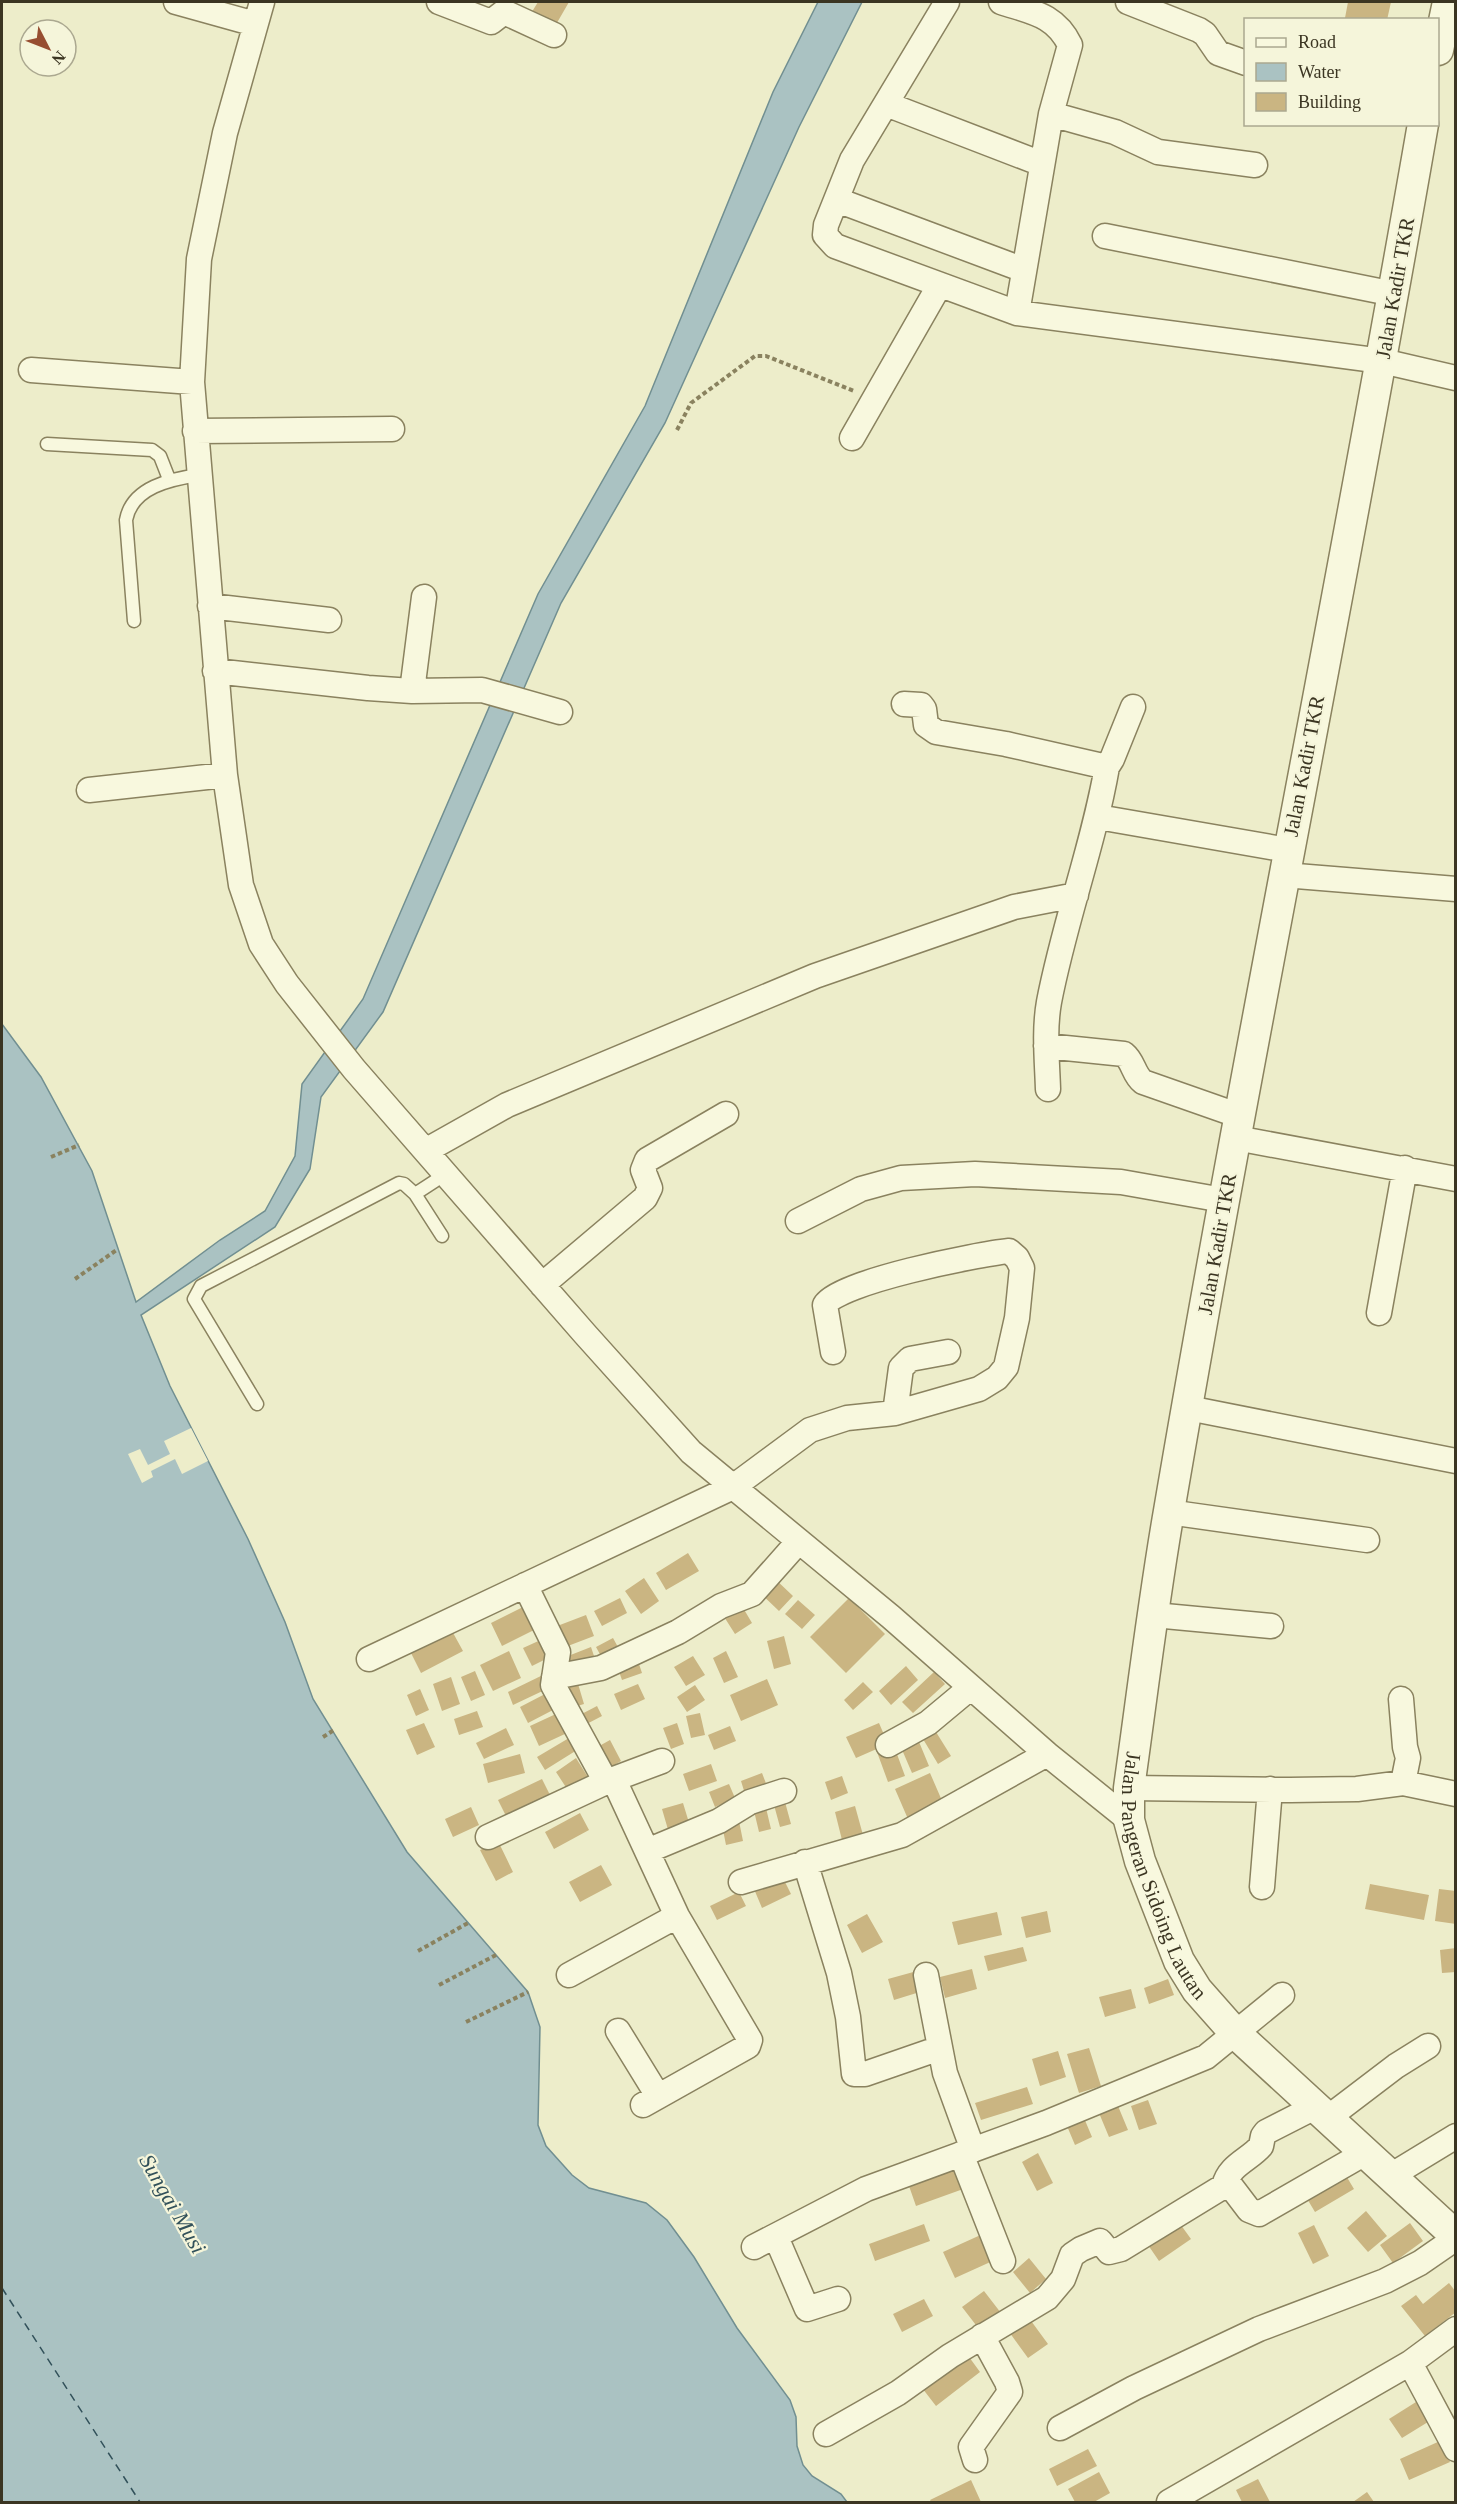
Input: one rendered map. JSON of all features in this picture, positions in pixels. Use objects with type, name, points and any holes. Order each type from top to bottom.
[{"type":"street","points":[[176,2],[258,13],[225,132],[199,260],[192,382],[225,774],[241,885],[261,944],[287,984],[354,1069],[691,1452],[891,1617],[912,1638],[1047,1754],[1129,1820]]},
{"type":"street","points":[[438,2],[466,6],[491,22],[504,12],[554,35]]},
{"type":"street","points":[[947,2],[852,160],[825,235],[835,246],[1017,313],[1382,361],[1455,378]]},
{"type":"street","points":[[1001,2],[1049,19],[1062,29],[1070,45],[1051,114],[1017,313]]},
{"type":"street","points":[[1128,2],[1199,30],[1205,34],[1218,53],[1244,63]]},
{"type":"street","points":[[1439,43],[1450,4]]},
{"type":"street","points":[[886,104],[1042,164]]},
{"type":"street","points":[[1051,114],[1115,132],[1158,152],[1255,165]]},
{"type":"street","name":"Jalan Kadir TKR","points":[[1188,1408],[1223,1200],[1382,361],[1424,126]]},
{"type":"street","points":[[837,200],[1024,270]]},
{"type":"street","points":[[1105,236],[1394,294]]},
{"type":"street","points":[[852,438],[939,286]]},
{"type":"street","points":[[31,370],[192,382]]},
{"type":"street","points":[[195,431],[392,429]]},
{"type":"street","points":[[412,691],[424,597]]},
{"type":"street","points":[[210,606],[329,620]]},
{"type":"street","points":[[215,671],[412,691],[482,690],[560,712]]},
{"type":"street","points":[[904,704],[921,705],[924,709],[926,725],[936,732],[1006,744],[1107,767]]},
{"type":"street","points":[[1048,1089],[1046,1046],[1049,1004],[1098,817],[1107,767],[1133,707]]},
{"type":"street","points":[[89,790],[225,774]]},
{"type":"street","points":[[1098,817],[1286,862],[1455,889]]},
{"type":"street","points":[[426,1150],[507,1105],[815,976],[1014,907],[1076,895]]},
{"type":"street","points":[[1046,1046],[1124,1054],[1132,1060],[1136,1076],[1143,1082],[1238,1127],[1455,1179]]},
{"type":"street","points":[[542,1285],[645,1197],[650,1188],[643,1170],[647,1160],[726,1114]]},
{"type":"street","points":[[1379,1313],[1405,1168]]},
{"type":"street","points":[[798,1221],[861,1189],[901,1178],[975,1174],[1121,1182],[1223,1200]]},
{"type":"street","points":[[369,1659],[733,1487],[810,1430],[848,1418],[895,1413],[979,1389],[997,1378],[1006,1367],[1017,1318],[1022,1268],[1017,1258],[1009,1251],[990,1253],[898,1273],[834,1296],[825,1305],[833,1352]]},
{"type":"street","points":[[895,1413],[901,1368],[904,1362],[948,1352]]},
{"type":"street","points":[[1188,1408],[1455,1461]]},
{"type":"street","name":"Jalan Pangeran Sidoing Lautan","points":[[1188,1408],[1168,1512],[1129,1788],[1129,1820],[1133,1840],[1166,1932],[1188,1977],[1235,2033],[1454,2233]]},
{"type":"street","points":[[1168,1512],[1367,1540]]},
{"type":"street","points":[[554,1677],[601,1668],[678,1632],[721,1606],[752,1594],[799,1541]]},
{"type":"street","points":[[525,1585],[558,1653],[553,1685],[610,1781],[647,1851],[677,1916],[750,2043],[650,2101],[618,2031]]},
{"type":"street","points":[[1154,1615],[1271,1626]]},
{"type":"street","points":[[888,1745],[928,1724],[970,1688]]},
{"type":"street","points":[[1401,1699],[1408,1758],[1403,1783]]},
{"type":"street","points":[[741,1882],[902,1835],[1047,1754]]},
{"type":"street","points":[[488,1837],[610,1781],[663,1761]]},
{"type":"street","points":[[1129,1788],[1357,1789],[1403,1783],[1455,1794]]},
{"type":"street","points":[[1262,1887],[1270,1789]]},
{"type":"street","points":[[647,1851],[719,1821],[750,1802],[784,1791]]},
{"type":"street","points":[[817,1859],[860,2075],[940,2048]]},
{"type":"street","points":[[569,1975],[677,1916]]},
{"type":"street","points":[[926,1975],[945,2073],[967,2152],[1003,2261]]},
{"type":"street","points":[[754,2247],[866,2189],[1046,2123],[1197,2061],[1215,2052],[1282,1995]]},
{"type":"street","points":[[1224,2186],[1226,2178],[1234,2168],[1262,2146],[1266,2132],[1323,2112],[1428,2046]]},
{"type":"street","points":[[1392,2175],[1455,2136]]},
{"type":"street","points":[[826,2434],[898,2393],[982,2336],[1047,2298],[1063,2279],[1072,2255],[1081,2249],[1100,2241],[1109,2252],[1121,2249],[1224,2186],[1230,2185],[1249,2210],[1259,2214],[1365,2153]]},
{"type":"street","points":[[1060,2428],[1134,2388],[1259,2329],[1385,2281],[1420,2263],[1454,2233]]},
{"type":"street","points":[[776,2237],[807,2309],[838,2299]]},
{"type":"street","points":[[1169,2502],[1410,2363],[1455,2329]]},
{"type":"street","points":[[975,2460],[971,2447],[1010,2392],[982,2336]]},
{"type":"street","points":[[1410,2363],[1455,2449]]},
{"type":"lane","points":[[46,444],[152,450],[160,456],[169,479]]},
{"type":"lane","points":[[134,621],[126,520],[128,509],[150,489],[169,479],[199,475]]},
{"type":"lane","points":[[415,1194],[435,1181],[444,1171]]},
{"type":"lane","points":[[257,1404],[194,1299],[201,1286],[399,1183],[404,1184],[415,1194],[442,1236]]},
{"type":"path","points":[[677,430],[691,403],[755,356],[766,356],[874,400]]},
{"type":"path","points":[[51,1157],[78,1145]]},
{"type":"path","points":[[75,1278],[118,1249]]},
{"type":"path","points":[[323,1737],[334,1730]]},
{"type":"path","points":[[418,1951],[468,1923]]},
{"type":"path","points":[[439,1985],[496,1955]]},
{"type":"path","points":[[466,2022],[528,1992]]},
{"type":"water","name":"Sungai Musi","points":[[818,2],[862,2],[799,127],[665,423],[561,603],[383,1012],[321,1097],[310,1169],[275,1227],[141,1315],[170,1386],[248,1539],[285,1622],[313,1699],[407,1852],[528,1992],[540,2027],[538,2125],[546,2146],[572,2175],[589,2188],[646,2203],[667,2220],[694,2257],[737,2328],[790,2400],[796,2417],[797,2446],[803,2465],[812,2476],[841,2494],[847,2502],[2,2502],[2,1024],[41,1077],[92,1171],[136,1302],[220,1240],[265,1211],[295,1156],[302,1084],[363,999],[538,594],[645,406],[773,92]]},
{"type":"pier","points":[[191,1428],[208,1461],[182,1474],[175,1459],[151,1471],[153,1477],[142,1483],[128,1454],[140,1449],[148,1465],[170,1454],[164,1441]]},
{"type":"building","points":[[538,2],[569,2],[554,28],[530,15]]},
{"type":"building","points":[[1348,2],[1391,2],[1387,18],[1345,18]]},
{"type":"building","points":[[688,1553],[699,1571],[666,1590],[656,1573]]},
{"type":"building","points":[[773,1577],[793,1596],[779,1611],[759,1592]]},
{"type":"building","points":[[644,1578],[659,1601],[641,1614],[625,1591]]},
{"type":"building","points":[[620,1598],[627,1613],[602,1626],[594,1611]]},
{"type":"building","points":[[849,1598],[885,1634],[846,1673],[810,1637]]},
{"type":"building","points":[[798,1600],[815,1615],[802,1629],[785,1614]]},
{"type":"building","points":[[739,1601],[752,1623],[735,1634],[721,1612]]},
{"type":"building","points":[[529,1604],[540,1627],[502,1646],[491,1623]]},
{"type":"building","points":[[586,1615],[594,1636],[560,1649],[552,1628]]},
{"type":"building","points":[[452,1631],[463,1651],[421,1673],[411,1653]]},
{"type":"building","points":[[784,1636],[791,1664],[774,1669],[767,1641]]},
{"type":"building","points":[[545,1638],[554,1655],[532,1666],[523,1648]]},
{"type":"building","points":[[613,1638],[619,1649],[602,1658],[596,1647]]},
{"type":"building","points":[[591,1647],[596,1662],[574,1671],[568,1656]]},
{"type":"building","points":[[509,1651],[521,1678],[493,1691],[480,1665]]},
{"type":"building","points":[[726,1651],[738,1677],[724,1683],[713,1658]]},
{"type":"building","points":[[636,1655],[642,1673],[622,1680],[616,1663]]},
{"type":"building","points":[[693,1656],[705,1675],[686,1686],[674,1667]]},
{"type":"building","points":[[906,1666],[918,1680],[891,1705],[879,1691]]},
{"type":"building","points":[[475,1671],[485,1695],[471,1701],[461,1677]]},
{"type":"building","points":[[934,1672],[945,1684],[913,1713],[902,1702]]},
{"type":"building","points":[[545,1674],[551,1687],[513,1705],[508,1692]]},
{"type":"building","points":[[451,1677],[460,1704],[442,1711],[433,1684]]},
{"type":"building","points":[[576,1677],[584,1704],[567,1709],[559,1682]]},
{"type":"building","points":[[767,1679],[778,1705],[741,1721],[730,1695]]},
{"type":"building","points":[[863,1682],[873,1692],[853,1710],[844,1700]]},
{"type":"building","points":[[638,1684],[645,1699],[621,1710],[614,1694]]},
{"type":"building","points":[[695,1685],[705,1700],[687,1712],[677,1697]]},
{"type":"building","points":[[420,1689],[429,1710],[416,1716],[407,1695]]},
{"type":"building","points":[[545,1694],[553,1710],[528,1723],[520,1707]]},
{"type":"building","points":[[597,1706],[602,1716],[579,1728],[574,1718]]},
{"type":"building","points":[[477,1711],[483,1727],[459,1735],[454,1719]]},
{"type":"building","points":[[558,1713],[567,1733],[539,1746],[530,1726]]},
{"type":"building","points":[[700,1713],[705,1735],[691,1738],[686,1716]]},
{"type":"building","points":[[424,1723],[435,1747],[417,1755],[406,1730]]},
{"type":"building","points":[[677,1723],[684,1744],[671,1749],[663,1728]]},
{"type":"building","points":[[879,1723],[888,1744],[856,1758],[846,1737]]},
{"type":"building","points":[[730,1726],[736,1741],[714,1750],[708,1735]]},
{"type":"building","points":[[506,1728],[514,1745],[484,1759],[476,1743]]},
{"type":"building","points":[[936,1732],[951,1756],[938,1764],[923,1739]]},
{"type":"building","points":[[917,1737],[929,1766],[912,1773],[900,1745]]},
{"type":"building","points":[[569,1738],[577,1750],[545,1770],[537,1757]]},
{"type":"building","points":[[610,1740],[621,1761],[604,1771],[592,1750]]},
{"type":"building","points":[[894,1746],[905,1776],[888,1782],[877,1752]]},
{"type":"building","points":[[520,1754],[525,1773],[488,1783],[483,1764]]},
{"type":"building","points":[[576,1758],[591,1782],[571,1795],[556,1772]]},
{"type":"building","points":[[711,1764],[717,1781],[689,1791],[683,1774]]},
{"type":"building","points":[[762,1773],[767,1786],[745,1794],[741,1781]]},
{"type":"building","points":[[930,1773],[943,1803],[908,1819],[895,1789]]},
{"type":"building","points":[[842,1776],[848,1793],[831,1800],[825,1782]]},
{"type":"building","points":[[542,1779],[553,1801],[509,1822],[498,1800]]},
{"type":"building","points":[[729,1784],[735,1798],[715,1807],[709,1792]]},
{"type":"building","points":[[785,1802],[791,1824],[780,1827],[774,1805]]},
{"type":"building","points":[[683,1803],[690,1826],[669,1833],[662,1809]]},
{"type":"building","points":[[855,1806],[863,1835],[842,1840],[835,1812]]},
{"type":"building","points":[[471,1807],[479,1825],[453,1837],[445,1819]]},
{"type":"building","points":[[766,1808],[771,1829],[759,1832],[754,1811]]},
{"type":"building","points":[[580,1813],[589,1830],[554,1849],[545,1832]]},
{"type":"building","points":[[739,1821],[743,1841],[726,1845],[722,1825]]},
{"type":"building","points":[[498,1841],[513,1872],[496,1881],[480,1850]]},
{"type":"building","points":[[601,1865],[612,1885],[580,1902],[569,1882]]},
{"type":"building","points":[[782,1876],[791,1894],[762,1908],[754,1889]]},
{"type":"building","points":[[1370,1884],[1429,1895],[1424,1920],[1365,1909]]},
{"type":"building","points":[[1439,1889],[1456,1891],[1456,1924],[1435,1921]]},
{"type":"building","points":[[739,1892],[746,1906],[717,1920],[710,1906]]},
{"type":"building","points":[[1047,1911],[1051,1932],[1026,1938],[1021,1917]]},
{"type":"building","points":[[997,1912],[1002,1935],[958,1945],[952,1922]]},
{"type":"building","points":[[867,1914],[883,1942],[862,1953],[847,1925]]},
{"type":"building","points":[[1023,1947],[1027,1961],[988,1971],[984,1956]]},
{"type":"building","points":[[1456,1948],[1456,1972],[1442,1973],[1440,1950]]},
{"type":"building","points":[[972,1969],[977,1989],[945,1998],[940,1977]]},
{"type":"building","points":[[917,1971],[923,1991],[894,2000],[888,1979]]},
{"type":"building","points":[[1168,1979],[1174,1995],[1149,2004],[1144,1988]]},
{"type":"building","points":[[1131,1989],[1136,2008],[1105,2017],[1099,1997]]},
{"type":"building","points":[[1089,2048],[1101,2086],[1079,2093],[1067,2054]]},
{"type":"building","points":[[1058,2051],[1066,2077],[1040,2086],[1032,2059]]},
{"type":"building","points":[[1027,2087],[1033,2104],[981,2120],[975,2103]]},
{"type":"building","points":[[1148,2100],[1157,2124],[1139,2130],[1131,2106]]},
{"type":"building","points":[[1118,2106],[1128,2130],[1109,2137],[1099,2113]]},
{"type":"building","points":[[1084,2118],[1092,2137],[1075,2145],[1067,2126]]},
{"type":"building","points":[[1038,2153],[1053,2183],[1037,2191],[1022,2162]]},
{"type":"building","points":[[958,2168],[966,2188],[916,2206],[909,2186]]},
{"type":"building","points":[[1345,2174],[1354,2189],[1315,2212],[1306,2197]]},
{"type":"building","points":[[1366,2211],[1387,2236],[1368,2252],[1347,2228]]},
{"type":"building","points":[[1178,2221],[1191,2239],[1159,2261],[1146,2242]]},
{"type":"building","points":[[1410,2223],[1423,2241],[1393,2263],[1380,2245]]},
{"type":"building","points":[[924,2224],[930,2241],[875,2261],[869,2244]]},
{"type":"building","points":[[1314,2225],[1329,2256],[1313,2264],[1298,2233]]},
{"type":"building","points":[[985,2233],[997,2259],[955,2278],[943,2252]]},
{"type":"building","points":[[1029,2258],[1046,2279],[1030,2293],[1013,2272]]},
{"type":"building","points":[[1449,2283],[1456,2292],[1456,2312],[1425,2336],[1401,2306],[1416,2295],[1423,2304]]},
{"type":"building","points":[[984,2291],[1001,2313],[979,2329],[962,2307]]},
{"type":"building","points":[[924,2299],[933,2316],[902,2332],[893,2314]]},
{"type":"building","points":[[1026,2314],[1048,2344],[1028,2358],[1007,2329]]},
{"type":"building","points":[[964,2350],[980,2372],[936,2406],[919,2384]]},
{"type":"building","points":[[1416,2402],[1428,2422],[1402,2438],[1389,2419]]},
{"type":"building","points":[[1440,2441],[1450,2462],[1409,2480],[1400,2459]]},
{"type":"building","points":[[1088,2449],[1097,2466],[1057,2486],[1049,2469]]},
{"type":"building","points":[[1099,2472],[1110,2493],[1094,2502],[1075,2502],[1068,2489]]},
{"type":"building","points":[[1258,2479],[1270,2502],[1242,2502],[1236,2490]]},
{"type":"building","points":[[971,2480],[981,2502],[931,2502],[930,2500]]},
{"type":"building","points":[[1367,2492],[1374,2502],[1353,2502]]},
{"type":"ferry route","points":[[2,2288],[140,2502]]}]
